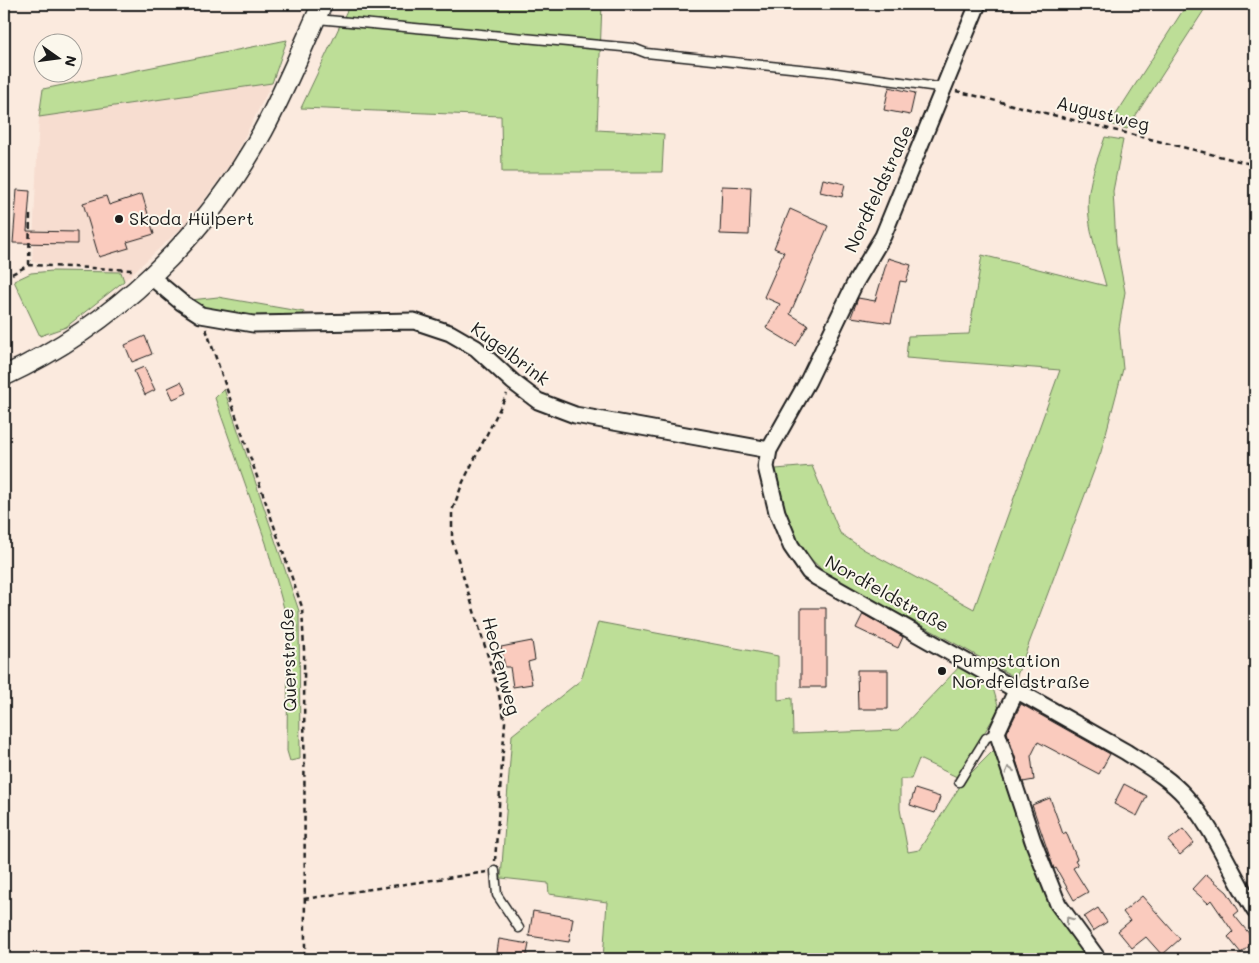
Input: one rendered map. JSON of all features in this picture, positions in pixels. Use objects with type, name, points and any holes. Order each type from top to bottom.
[{"type":"street","name":"Nordfeldstraße","points":[[978,4],[883,236],[855,283],[808,381],[769,450],[766,467],[777,512],[791,546],[809,572],[1126,752],[1161,775],[1184,794],[1197,810],[1255,911]]},
{"type":"street","points":[[4,376],[82,332],[150,276],[203,221],[242,166],[282,94],[318,11]]},
{"type":"street","name":"Kugelbrink","points":[[150,276],[181,302],[201,315],[253,324],[368,320],[414,321],[450,333],[476,348],[513,382],[538,401],[575,415],[769,450]]},
{"type":"street","points":[[1016,691],[997,732],[1033,841],[1058,904],[1098,959]]},
{"type":"lane","points":[[318,11],[633,48],[646,53],[828,72],[945,88]]},
{"type":"lane","points":[[959,782],[986,738],[997,732]]},
{"type":"lane","points":[[495,871],[497,895],[519,928]]},
{"type":"path","name":"Augustweg","points":[[945,88],[1255,165]]},
{"type":"path","points":[[30,213],[30,265]]},
{"type":"path","points":[[4,278],[30,265],[142,270],[150,276]]},
{"type":"path","name":"Querstraße","points":[[201,315],[302,607],[304,650],[305,959]]},
{"type":"path","name":"Heckenweg","points":[[495,871],[505,722],[496,682],[452,540],[452,511],[463,482],[513,382]]},
{"type":"path","points":[[304,899],[495,871]]},
{"type":"shaded area","points":[[272,83],[233,160],[188,222],[124,281],[120,272],[32,262],[39,117]]},
{"type":"green space","points":[[350,4],[602,4],[597,130],[664,134],[662,172],[502,172],[501,116],[301,108]]},
{"type":"green space","points":[[1187,4],[1208,4],[1127,129],[1110,124]]},
{"type":"green space","points":[[287,40],[272,83],[39,117],[43,89]]},
{"type":"green space","points":[[1105,137],[1123,140],[1113,191],[1116,243],[1125,292],[1119,328],[1123,369],[1101,452],[1016,678],[931,630],[854,591],[824,571],[811,559],[795,536],[784,508],[776,469],[812,466],[840,533],[863,549],[974,609],[1060,370],[906,358],[908,336],[969,334],[982,255],[1106,286],[1092,237],[1088,211],[1091,180]]},
{"type":"green space","points":[[52,271],[121,272],[124,281],[66,327],[40,336],[14,281],[31,273]]},
{"type":"green space","points":[[218,297],[304,312],[302,318],[244,318],[215,313],[202,308],[191,300]]},
{"type":"green space","points":[[224,389],[299,611],[300,759],[290,761],[287,751],[288,623],[266,543],[215,398]]},
{"type":"green space","points":[[598,622],[778,656],[778,700],[792,698],[793,734],[899,730],[962,664],[993,688],[999,709],[957,777],[919,759],[911,779],[900,779],[900,809],[908,852],[919,850],[964,780],[997,747],[1089,959],[603,959],[607,902],[549,894],[548,883],[501,878],[512,735],[581,680]]},
{"type":"building","points":[[889,87],[915,93],[910,115],[884,110]]},
{"type":"building","points":[[823,179],[845,184],[842,197],[820,192]]},
{"type":"building","points":[[722,186],[751,187],[749,235],[720,234]]},
{"type":"building","points":[[17,190],[30,191],[27,231],[77,232],[77,244],[13,243]]},
{"type":"building","name":"Skoda Hülpert","points":[[142,194],[154,234],[127,242],[129,248],[99,257],[83,203],[106,196],[109,205]]},
{"type":"building","points":[[790,209],[828,226],[790,314],[808,325],[796,346],[766,328],[780,304],[764,297],[784,252],[774,248]]},
{"type":"building","points":[[888,258],[911,265],[906,282],[900,281],[891,323],[851,317],[858,298],[875,301]]},
{"type":"building","points":[[145,336],[152,354],[132,362],[125,345]]},
{"type":"building","points":[[144,367],[155,390],[145,395],[134,371]]},
{"type":"building","points":[[181,382],[187,393],[173,399],[168,388]]},
{"type":"building","points":[[801,608],[826,608],[826,687],[801,687]]},
{"type":"building","points":[[863,614],[903,637],[898,648],[856,628]]},
{"type":"building","points":[[532,641],[535,660],[528,662],[532,684],[513,687],[510,667],[505,667],[501,647]]},
{"type":"building","points":[[857,670],[888,670],[888,709],[858,709]]},
{"type":"building","points":[[1021,704],[1110,754],[1099,774],[1038,742],[1031,756],[1034,780],[1023,782],[1007,732]]},
{"type":"building","points":[[1124,784],[1147,796],[1137,816],[1114,804]]},
{"type":"building","points":[[915,789],[940,797],[935,813],[910,805]]},
{"type":"building","points":[[1050,798],[1063,834],[1066,832],[1077,859],[1075,860],[1078,865],[1073,868],[1088,892],[1074,900],[1056,868],[1054,869],[1032,805]]},
{"type":"building","points":[[1183,829],[1194,843],[1180,855],[1168,841]]},
{"type":"building","points":[[1206,874],[1227,892],[1239,911],[1234,915],[1255,941],[1241,953],[1228,937],[1233,932],[1211,900],[1208,903],[1192,889]]},
{"type":"building","points":[[1142,896],[1180,939],[1162,955],[1146,937],[1132,948],[1118,931],[1130,921],[1123,912]]},
{"type":"building","points":[[1098,908],[1107,922],[1093,931],[1084,917]]},
{"type":"building","points":[[533,911],[573,918],[569,942],[529,936]]},
{"type":"building","points":[[499,939],[529,944],[526,959],[496,959]]},
{"type":"place","name":"Skoda Hülpert","points":[[119,219]]},
{"type":"place","name":"Pumpstation Nordfeldstraße","points":[[942,671]]}]
